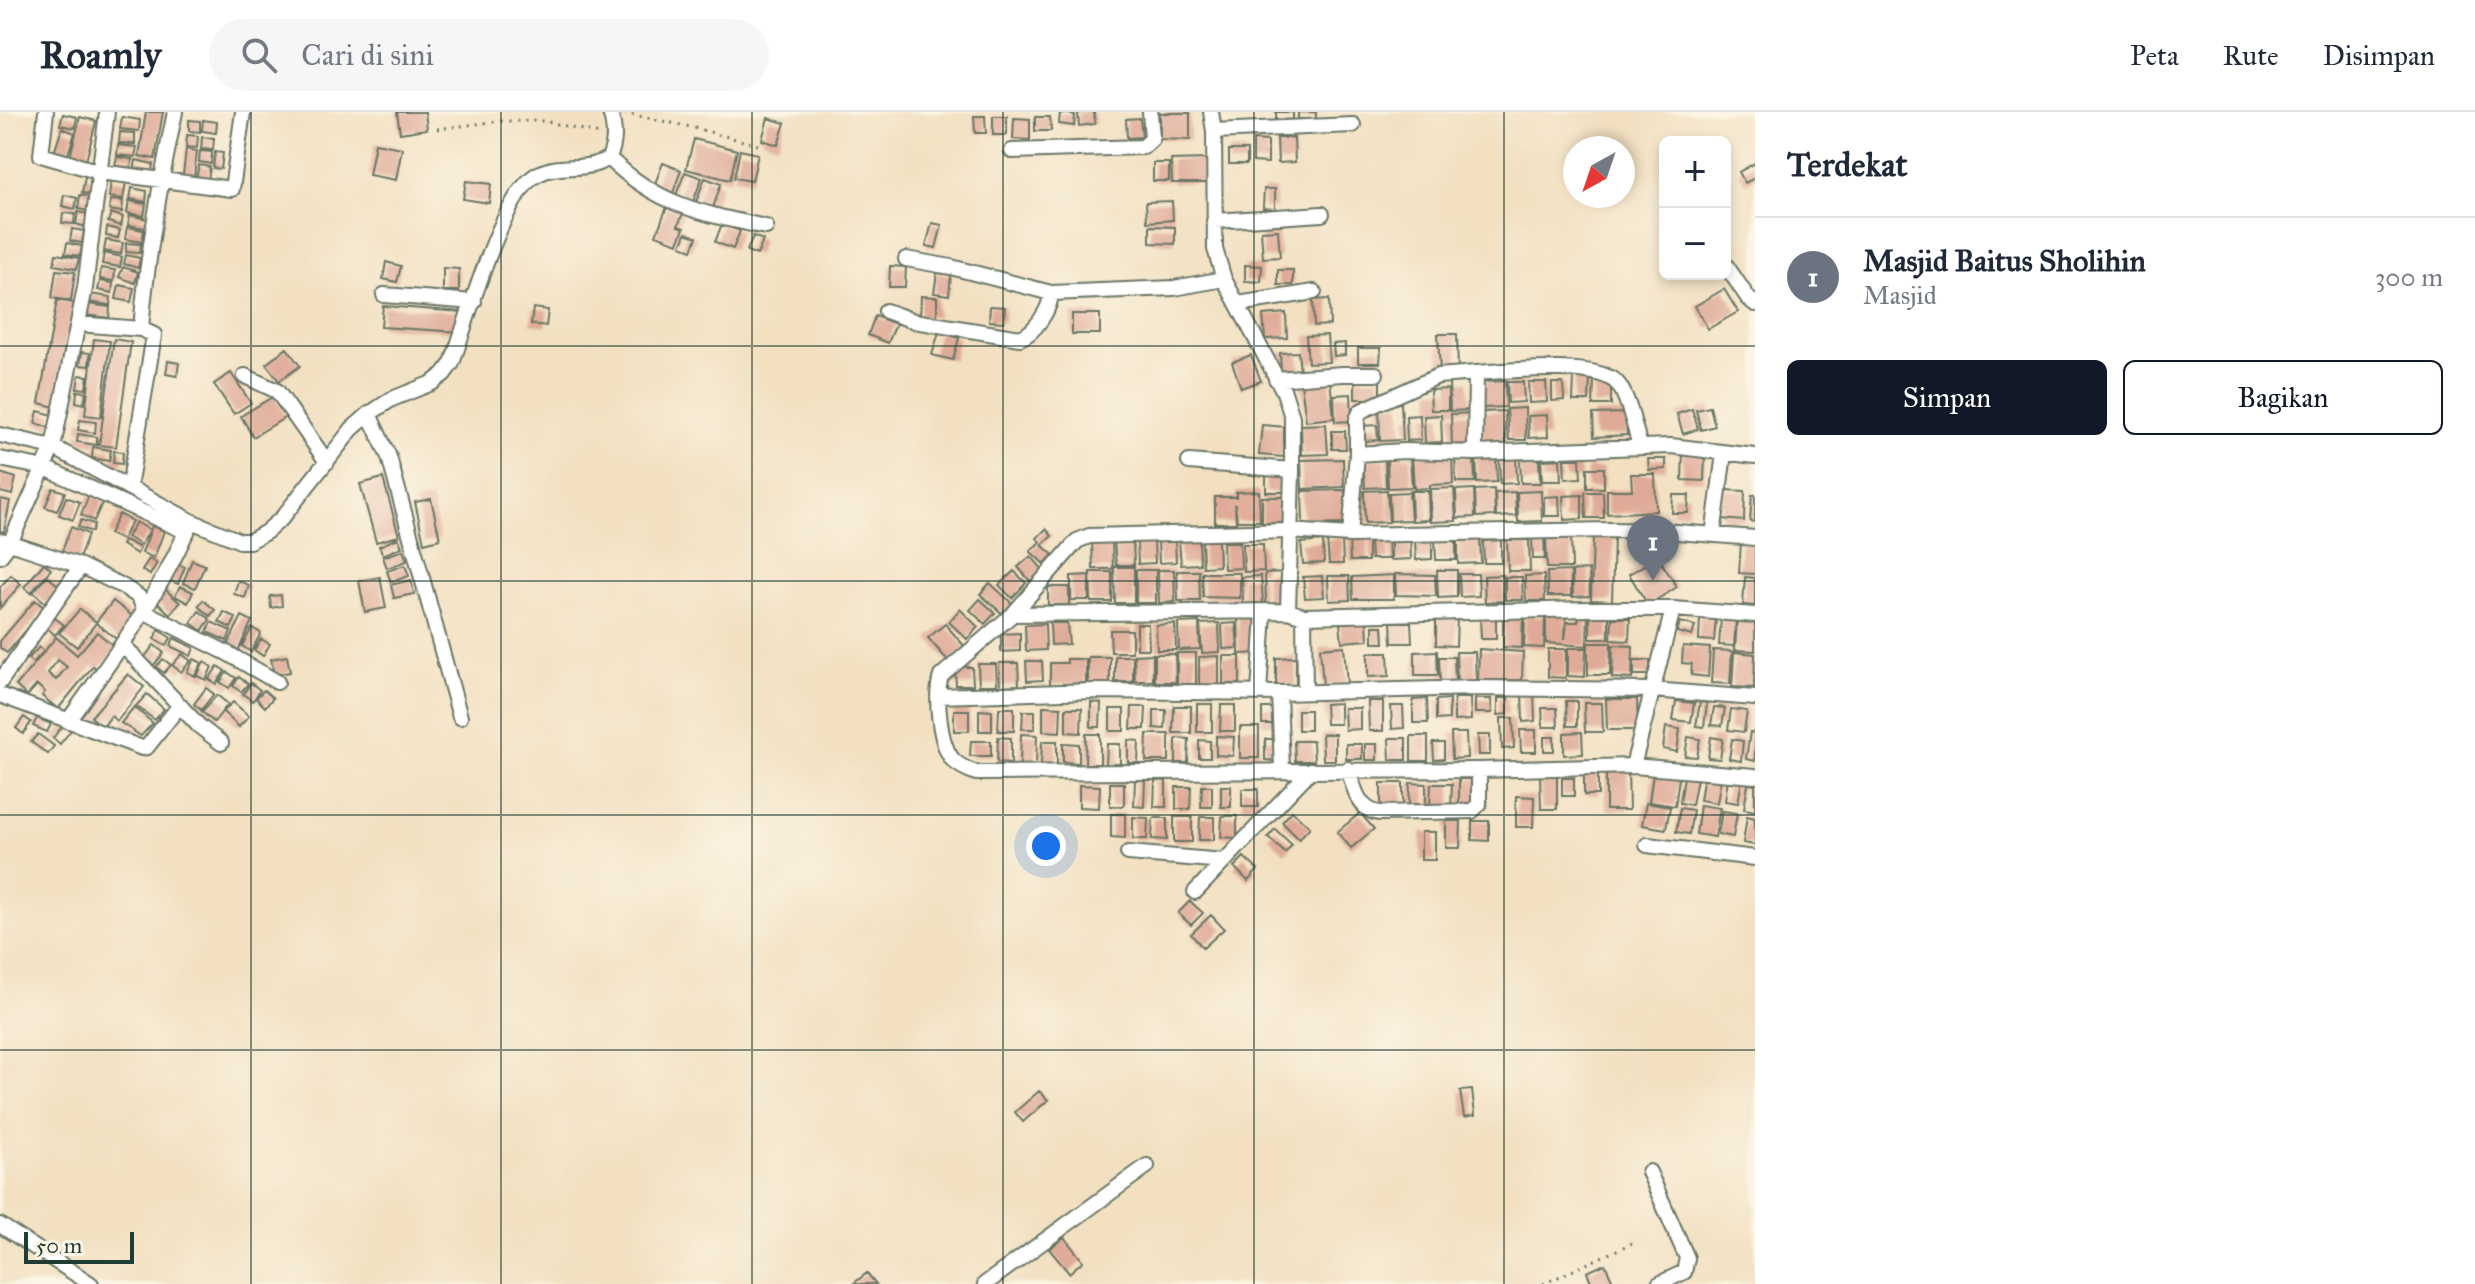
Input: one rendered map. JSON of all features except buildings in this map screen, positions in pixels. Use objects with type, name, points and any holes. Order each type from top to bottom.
[{"type":"street","points":[[46,112],[41,155],[100,172],[232,189],[243,112]]},
{"type":"street","points":[[0,556],[53,447],[85,288],[107,112]]},
{"type":"street","points":[[141,329],[145,274],[175,112]]},
{"type":"street","points":[[0,459],[45,468],[189,526],[240,541],[250,541],[266,532],[282,518],[352,429],[392,399],[432,383],[444,374],[452,363],[499,228],[519,192],[537,174],[592,167],[609,158],[615,138],[610,112]]},
{"type":"street","points":[[1012,151],[1143,147],[1152,139],[1150,112]]},
{"type":"street","points":[[1211,112],[1214,131],[1215,249],[1224,279],[1284,392],[1292,417],[1288,611]]},
{"type":"street","points":[[1214,131],[1353,125]]},
{"type":"street","points":[[609,158],[627,175],[666,200],[707,215],[766,227]]},
{"type":"street","points":[[1214,221],[1322,214]]},
{"type":"street","points":[[906,259],[951,267],[1051,293],[1174,288],[1224,279]]},
{"type":"street","points":[[1731,273],[1755,304]]},
{"type":"street","points":[[1238,304],[1314,292]]},
{"type":"street","points":[[886,311],[914,321],[1020,338],[1027,335],[1047,309],[1051,293]]},
{"type":"street","points":[[384,295],[474,302]]},
{"type":"street","points":[[78,324],[141,329],[154,335],[129,488]]},
{"type":"street","points":[[1350,535],[1357,419],[1361,411],[1438,376],[1519,369],[1582,370],[1607,377],[1616,382],[1625,396],[1640,446]]},
{"type":"street","points":[[1475,453],[1476,373]]},
{"type":"street","points":[[1276,379],[1376,374]]},
{"type":"street","points":[[245,376],[277,391],[327,462]]},
{"type":"street","points":[[369,414],[389,457],[460,717]]},
{"type":"street","points":[[0,435],[53,447],[129,488],[189,526]]},
{"type":"street","points":[[1357,454],[1640,446],[1685,447],[1755,456]]},
{"type":"street","points":[[1713,535],[1724,454]]},
{"type":"street","points":[[1189,462],[1292,470]]},
{"type":"street","points":[[68,721],[145,612],[172,565],[189,526]]},
{"type":"street","points":[[1755,538],[1612,530],[1350,535],[1289,531],[1083,537],[1013,614],[941,676],[938,696],[945,746],[953,759],[976,773],[1633,766],[1755,776]]},
{"type":"street","points":[[5,542],[81,566],[139,597],[145,612],[277,682]]},
{"type":"street","points":[[0,682],[81,566]]},
{"type":"street","points":[[1013,614],[1288,611],[1304,616],[1673,609],[1755,615]]},
{"type":"street","points":[[1633,766],[1673,609]]},
{"type":"street","points":[[1259,693],[1264,612]]},
{"type":"street","points":[[1304,616],[1305,692]]},
{"type":"street","points":[[123,645],[199,726],[221,743]]},
{"type":"street","points":[[938,696],[1095,691],[1279,693],[1478,688],[1652,690],[1755,698]]},
{"type":"street","points":[[1279,693],[1282,769]]},
{"type":"street","points":[[0,695],[142,748],[147,747],[180,705]]},
{"type":"street","points":[[1348,769],[1358,797],[1374,813],[1472,811],[1479,804],[1479,770]]},
{"type":"street","points":[[1195,892],[1311,770]]},
{"type":"street","points":[[1647,845],[1755,858]]},
{"type":"street","points":[[1128,853],[1224,861]]},
{"type":"street","points":[[985,1284],[1147,1166]]},
{"type":"street","points":[[1649,1172],[1687,1258],[1684,1272],[1659,1284]]},
{"type":"street","points":[[0,1225],[91,1284]]},
{"type":"path","points":[[620,112],[758,145]]},
{"type":"path","points":[[437,129],[500,121],[544,121],[615,138]]},
{"type":"path","points":[[1543,1284],[1632,1243]]},
{"type":"place","name":"Masjid Baitus Sholihin","points":[[1653,581]]}]
